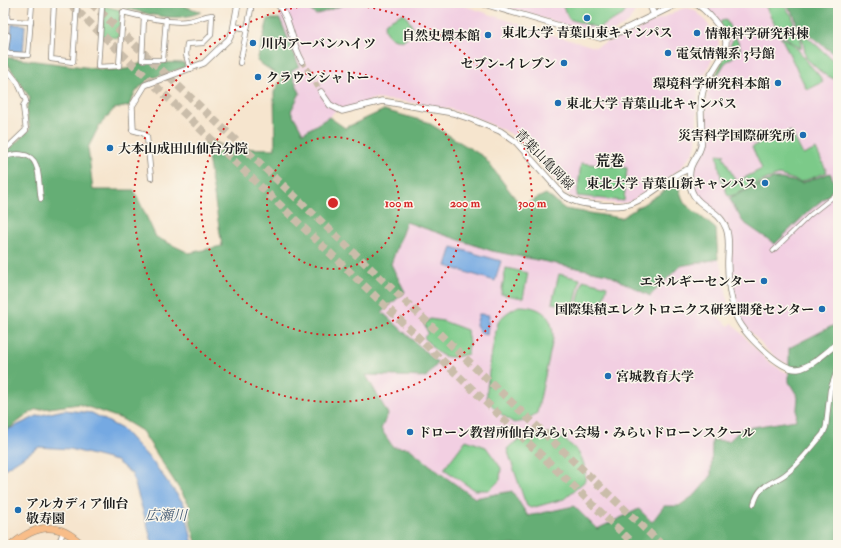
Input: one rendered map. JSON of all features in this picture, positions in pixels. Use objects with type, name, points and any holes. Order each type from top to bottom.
[{"type":"main road","points":[[12,545],[21,537],[35,530],[51,528],[69,534],[82,545]]},
{"type":"street","points":[[8,3],[7,18],[9,21],[31,22]]},
{"type":"street","points":[[3,33],[8,35],[6,50],[8,54],[28,55],[32,3]]},
{"type":"street","points":[[54,3],[51,59],[73,62],[77,3]]},
{"type":"street","points":[[97,3],[102,5],[98,67],[119,66],[123,12],[144,17],[190,21],[203,16],[212,15],[211,35],[203,43],[187,44],[186,55],[190,69]]},
{"type":"street","points":[[151,178],[147,137],[143,133],[132,130],[132,106],[145,85],[204,63],[229,38],[234,26],[238,3]]},
{"type":"street","points":[[277,3],[284,12],[296,51],[302,61]]},
{"type":"street","points":[[481,3],[600,38],[615,34],[679,3]]},
{"type":"street","points":[[649,3],[654,15]]},
{"type":"street","points":[[694,3],[702,8],[715,22],[726,41],[724,50],[703,91],[701,145],[690,169],[691,185],[695,198],[702,205],[716,214],[726,228],[731,294],[737,318],[746,331],[776,361],[785,367],[798,369],[807,366],[838,343]]},
{"type":"street","points":[[240,63],[252,9]]},
{"type":"street","points":[[144,17],[142,60],[162,60],[166,19]]},
{"type":"street","points":[[234,26],[247,29]]},
{"type":"street","points":[[3,64],[5,72],[23,91],[26,101],[23,106],[26,130],[3,152]]},
{"type":"street","name":"青葉山亀岡線","points":[[321,92],[330,105],[342,111],[382,101],[452,113],[500,131],[516,142],[563,195],[572,201],[579,203],[628,206],[648,195],[682,170],[690,169]]},
{"type":"street","points":[[3,158],[18,154],[33,160],[36,165],[41,200]]},
{"type":"street","points":[[773,251],[810,215],[838,194]]},
{"type":"street","points":[[754,504],[758,492],[762,487],[788,473],[823,434],[826,427],[830,390],[838,368]]},
{"type":"street","points":[[57,545],[63,531]]},
{"type":"shaded area","name":"東北大学 青葉山北キャンパス","points":[[281,3],[302,3],[316,15],[348,3],[456,3],[549,34],[595,47],[629,34],[681,9],[687,8],[695,10],[704,19],[717,37],[719,44],[698,90],[696,144],[693,153],[679,170],[630,202],[618,204],[573,198],[566,193],[524,146],[510,133],[470,115],[450,109],[401,101],[373,99],[348,109],[339,107],[329,117],[303,133],[291,111],[300,93],[291,71],[299,66],[280,19]]},
{"type":"shaded area","name":"東北大学 青葉山東キャンパス","points":[[492,3],[639,3],[629,22],[614,31],[592,33]]},
{"type":"shaded area","name":"東北大学 青葉山新キャンパス","points":[[700,3],[785,3],[794,15],[797,25],[834,54],[838,55],[838,323],[789,348],[790,365],[779,360],[766,349],[740,320],[732,280],[728,226],[702,201],[695,192],[693,171],[704,148],[707,91],[722,64],[728,47],[728,41],[717,22]]},
{"type":"shaded area","name":"宮城教育大学","points":[[406,222],[492,251],[608,274],[650,296],[680,266],[718,259],[722,267],[728,304],[717,316],[729,326],[732,323],[768,362],[789,374],[789,382],[798,397],[796,420],[741,429],[729,441],[711,476],[696,494],[652,522],[639,510],[597,529],[574,506],[528,516],[512,491],[475,498],[441,474],[409,448],[393,447],[381,429],[388,414],[366,375],[425,377],[382,312],[405,292],[391,264]]},
{"type":"green space","points":[[109,3],[176,3],[201,12],[190,16],[167,17],[143,13]]},
{"type":"green space","points":[[302,3],[348,3],[316,15]]},
{"type":"green space","points":[[561,3],[630,3],[623,15],[598,28],[569,19]]},
{"type":"green space","points":[[764,3],[782,3],[792,16],[795,27],[780,35]]},
{"type":"green space","points":[[785,3],[838,3],[838,55],[834,54],[797,25],[794,15]]},
{"type":"green space","points":[[104,6],[120,10],[119,38],[102,36]]},
{"type":"green space","points":[[404,13],[414,29],[413,33],[402,41],[390,37],[384,28],[386,22]]},
{"type":"green space","points":[[268,19],[280,19],[299,66],[291,71],[300,93],[291,111],[303,133],[329,117],[345,128],[384,110],[427,122],[484,157],[521,206],[546,194],[565,209],[621,218],[677,183],[684,203],[716,229],[718,259],[680,266],[650,296],[607,274],[492,251],[406,222],[391,264],[405,292],[382,312],[438,363],[426,377],[366,375],[388,414],[381,429],[393,447],[409,448],[441,474],[475,498],[512,491],[528,516],[574,506],[597,529],[639,509],[652,522],[664,506],[679,506],[696,494],[711,476],[712,440],[729,441],[741,429],[796,420],[798,397],[789,382],[789,348],[838,323],[838,545],[197,545],[191,525],[189,504],[142,431],[122,419],[79,404],[34,410],[3,433],[3,155],[30,129],[26,111],[30,98],[3,57],[108,70],[127,69],[144,62],[184,63],[185,67],[151,79],[145,83],[133,96],[129,106],[114,109],[99,126],[88,148],[93,190],[134,190],[156,237],[189,253],[222,246],[205,138],[227,148],[275,149],[274,92],[282,78],[257,61]]},
{"type":"green space","points":[[726,20],[740,46],[740,52],[725,63],[713,81],[733,40],[720,25],[721,21]]},
{"type":"green space","points":[[797,29],[801,37],[801,49],[783,35]]},
{"type":"green space","points":[[801,31],[838,65],[838,81],[822,73],[806,58]]},
{"type":"green space","points":[[781,37],[795,46],[823,82],[807,90]]},
{"type":"green space","points":[[791,131],[803,155],[816,149],[827,172],[801,182],[779,175],[767,179],[734,195],[728,196],[721,178],[717,154],[725,155],[723,156],[736,182],[762,169],[752,147],[765,140],[766,142]]},
{"type":"green space","points":[[581,163],[627,168],[624,201],[577,196]]},
{"type":"green space","points":[[830,173],[837,188],[810,210],[775,244],[743,222],[729,198],[772,179],[782,179],[802,183]]},
{"type":"green space","points":[[506,268],[528,273],[523,298],[501,294]]},
{"type":"green space","points":[[559,274],[580,279],[574,308],[552,303]]},
{"type":"green space","points":[[583,280],[607,286],[600,314],[576,308]]},
{"type":"green space","points":[[519,306],[534,308],[545,314],[551,324],[553,339],[537,413],[525,421],[514,423],[491,405],[487,397],[487,384],[498,323],[507,313]]},
{"type":"green space","points":[[430,319],[443,321],[467,330],[469,344],[468,354],[447,357],[438,353],[424,337],[428,333],[424,324]]},
{"type":"green space","points":[[551,433],[566,441],[577,451],[584,464],[585,481],[564,499],[531,508],[527,506],[524,499],[507,449],[521,439]]},
{"type":"green space","points":[[466,440],[486,447],[501,468],[500,480],[490,490],[474,490],[444,469]]},
{"type":"water","points":[[12,24],[25,25],[23,53],[11,52],[9,50]]},
{"type":"water","points":[[452,247],[501,261],[495,281],[446,266]]},
{"type":"water","points":[[479,314],[489,315],[487,335],[481,333],[476,325]]},
{"type":"water","name":"広瀬川","points":[[64,410],[92,413],[122,429],[152,461],[184,504],[193,545],[153,545],[132,474],[116,461],[70,449],[39,447],[3,470],[3,432],[37,416]]},
{"type":"tunnel","points":[[69,3],[635,545]]},
{"type":"tunnel","points":[[91,3],[662,545]]},
{"type":"tunnel","points":[[302,61],[321,92]]},
{"type":"place","name":"東北大学 青葉山東キャンパス","points":[[587,18]]},
{"type":"place","name":"情報科学研究科棟","points":[[697,33]]},
{"type":"place","name":"自然史標本館","points":[[488,35]]},
{"type":"place","name":"川内アーバンハイツ","points":[[253,43]]},
{"type":"place","name":"電気情報系 3号館","points":[[668,53]]},
{"type":"place","name":"セブン-イレブン","points":[[564,63]]},
{"type":"place","name":"クラウンシャトー","points":[[258,77]]},
{"type":"place","name":"環境科学研究科本館","points":[[778,83]]},
{"type":"place","name":"東北大学 青葉山北キャンパス","points":[[558,103]]},
{"type":"place","name":"災害科学国際研究所","points":[[803,135]]},
{"type":"place","name":"大本山成田山仙台分院","points":[[110,148]]},
{"type":"place","name":"東北大学 青葉山新キャンパス","points":[[765,183]]},
{"type":"place","name":"エネルギーセンター","points":[[764,281]]},
{"type":"place","name":"国際集積エレクトロニクス研究開発センター","points":[[822,309]]},
{"type":"place","name":"宮城教育大学","points":[[608,376]]},
{"type":"place","name":"ドローン教習所仙台みらい会場・みらいドローンスクール","points":[[410,432]]},
{"type":"place","name":"アルカディア仙台 敬寿園","points":[[18,510]]},
{"type":"district","name":"荒巻","points":[[610,161]]}]
